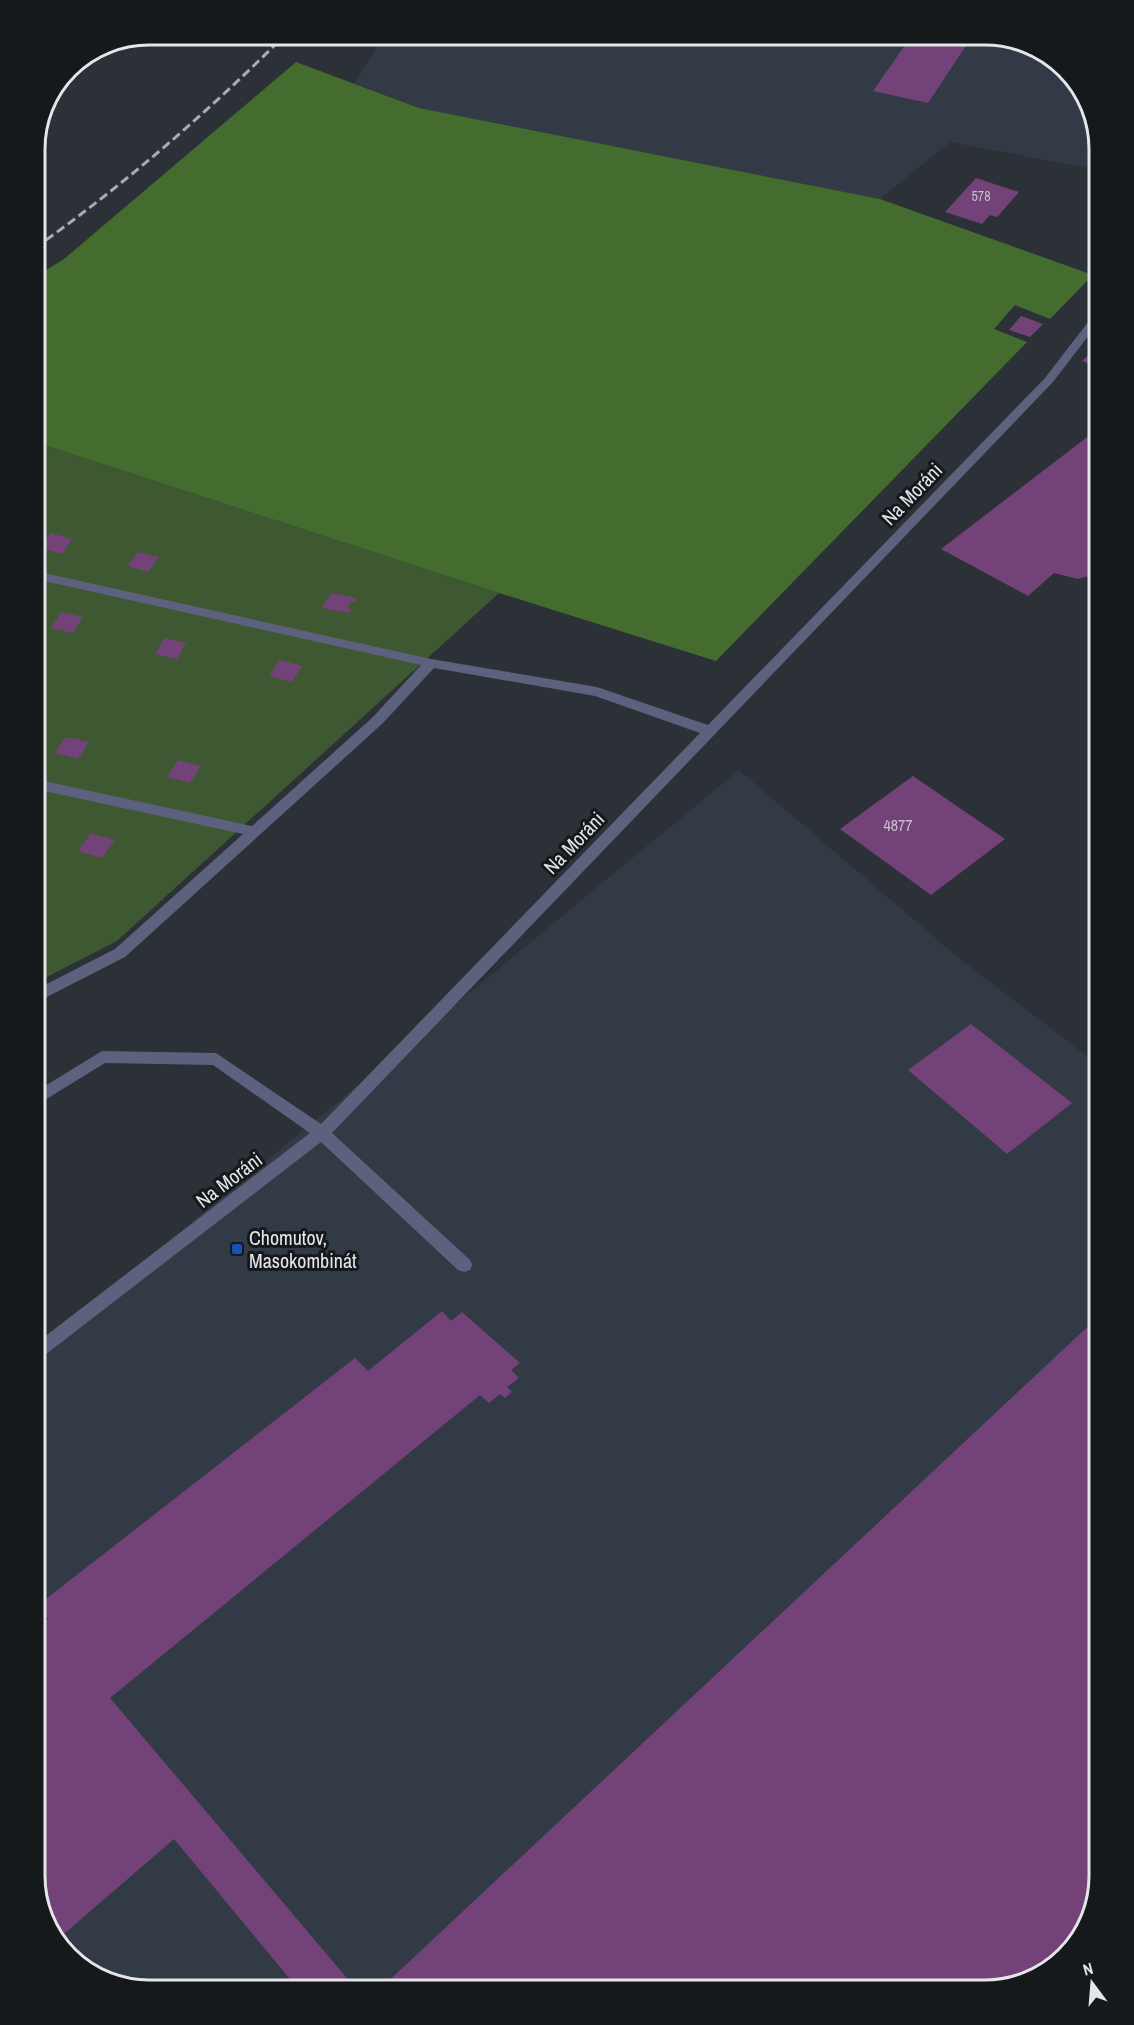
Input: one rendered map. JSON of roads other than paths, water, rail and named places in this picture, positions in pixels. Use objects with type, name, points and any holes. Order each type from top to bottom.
[{"type":"lane","name":"Na Moráni","points":[[45,1345],[322,1133],[1049,380],[1089,329]]},
{"type":"lane","points":[[45,577],[431,663],[597,692],[710,731]]},
{"type":"lane","points":[[45,992],[120,953],[378,720],[431,663]]},
{"type":"lane","points":[[45,786],[256,832]]},
{"type":"lane","points":[[45,1094],[102,1057],[216,1059],[322,1133],[464,1265]]},
{"type":"railway","points":[[45,241],[101,199],[164,147],[275,45]]},
{"type":"place","name":"Chomutov, Masokombinát","points":[[237,1249]]}]
